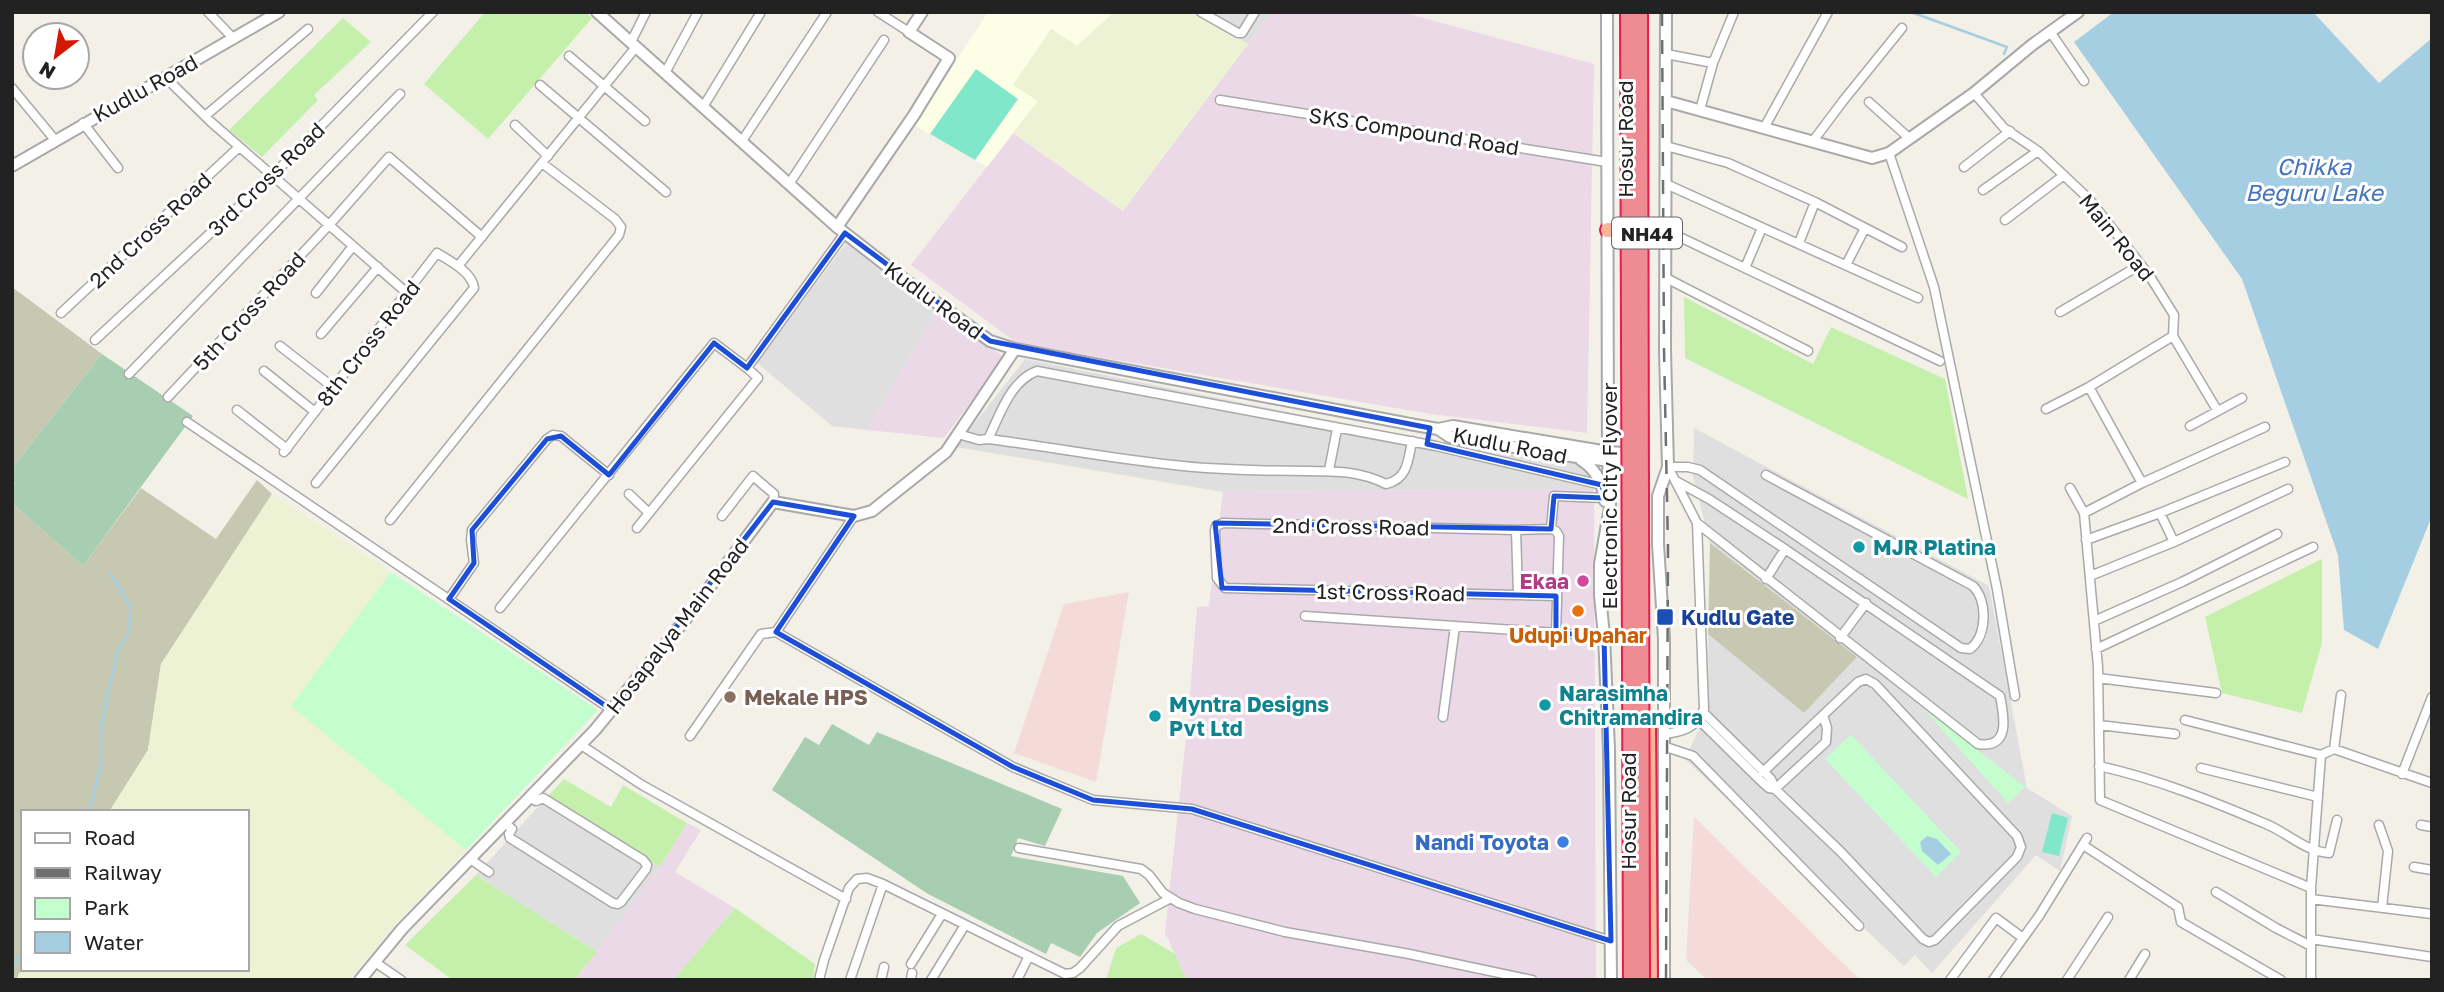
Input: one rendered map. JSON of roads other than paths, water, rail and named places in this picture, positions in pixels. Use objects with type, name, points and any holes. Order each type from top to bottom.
[{"type":"highway","name":"Hosur Road","points":[[1625,980],[1626,12]]},
{"type":"highway","name":"Electronic City Flyover","points":[[1626,12],[1631,980]]},
{"type":"highway","name":"Electronic City Flyover","points":[[1640,12],[1642,980]]},
{"type":"highway","name":"Hosur Road","points":[[1646,12],[1647,459],[1656,772],[1650,980]]},
{"type":"highway","points":[[1608,230],[1624,231]]},
{"type":"street","points":[[208,12],[234,39]]},
{"type":"street","name":"Kudlu Road","points":[[12,166],[279,12]]},
{"type":"street","name":"3rd Cross Road","points":[[95,341],[272,176],[433,12]]},
{"type":"street","name":"Kudlu Road","points":[[597,12],[841,230],[990,341],[1015,349],[1434,428],[1453,426],[1608,457]]},
{"type":"street","points":[[316,483],[474,288],[473,282],[458,266],[604,86],[634,45],[646,12]]},
{"type":"street","points":[[665,73],[698,12]]},
{"type":"street","points":[[704,107],[761,12]]},
{"type":"street","points":[[742,142],[827,12]]},
{"type":"street","points":[[747,368],[841,230],[949,58],[878,12]]},
{"type":"street","points":[[909,32],[922,12]]},
{"type":"street","points":[[1201,12],[1242,33],[1255,12]]},
{"type":"street","points":[[1607,12],[1610,507],[1600,564],[1600,596],[1609,749],[1611,980]]},
{"type":"street","points":[[1666,12],[1665,351],[1668,467],[1697,523],[1978,744],[1987,745],[1999,737],[2004,723],[2000,696],[1785,549],[1709,499],[1676,481]]},
{"type":"street","points":[[1700,110],[1713,62],[1734,12]]},
{"type":"street","points":[[1764,128],[1828,12]]},
{"type":"street","points":[[1666,101],[1872,158],[1889,153],[1974,93],[2078,12]]},
{"type":"street","points":[[1814,141],[1902,28]]},
{"type":"street","points":[[205,116],[308,29]]},
{"type":"street","points":[[2051,33],[2084,80]]},
{"type":"street","points":[[789,184],[884,40]]},
{"type":"street","points":[[1666,54],[1713,62]]},
{"type":"street","points":[[569,56],[645,121]]},
{"type":"street","points":[[165,76],[239,147],[407,293]]},
{"type":"street","points":[[540,85],[666,192]]},
{"type":"street","points":[[12,88],[55,140]]},
{"type":"street","name":"Main Road","points":[[1974,93],[2010,131],[2038,151],[2089,199],[2149,275],[2174,315],[2174,336],[2217,410]]},
{"type":"street","points":[[129,374],[400,94]]},
{"type":"street","name":"SKS Compound Road","points":[[1220,100],[1607,162]]},
{"type":"street","points":[[1869,102],[1909,138]]},
{"type":"street","points":[[83,124],[118,168]]},
{"type":"street","points":[[390,520],[619,235],[621,227],[615,219],[545,159],[515,125]]},
{"type":"street","points":[[1964,167],[2010,131]]},
{"type":"street","points":[[1666,146],[1728,163],[1815,202],[1902,247]]},
{"type":"street","name":"2nd Cross Road","points":[[61,313],[239,147]]},
{"type":"street","points":[[1983,190],[2038,151]]},
{"type":"street","points":[[1889,153],[1934,287],[1997,590],[2015,696]]},
{"type":"street","name":"5th Cross Road","points":[[168,397],[329,226],[389,157],[482,237]]},
{"type":"street","points":[[2005,220],[2064,175]]},
{"type":"street","points":[[1667,184],[1918,298]]},
{"type":"street","points":[[1799,243],[1815,202]]},
{"type":"street","points":[[1745,268],[1762,228]]},
{"type":"street","points":[[1846,265],[1866,228]]},
{"type":"street","points":[[1665,230],[1940,361]]},
{"type":"street","points":[[316,293],[353,246]]},
{"type":"street","name":"8th Cross Road","points":[[237,410],[285,450],[438,253],[458,266]]},
{"type":"street","points":[[2060,312],[2140,265]]},
{"type":"street","points":[[321,334],[378,267]]},
{"type":"street","points":[[1666,278],[1808,351]]},
{"type":"street","points":[[2046,408],[2089,387],[2174,336]]},
{"type":"street","points":[[500,608],[714,343],[758,378],[637,528]]},
{"type":"street","points":[[280,346],[334,388]]},
{"type":"street","points":[[722,516],[753,476],[775,494],[773,502],[854,516],[874,509],[946,452],[1015,349]]},
{"type":"street","points":[[264,371],[315,412]]},
{"type":"street","points":[[988,439],[1020,380],[1037,371],[1427,444],[1602,485]]},
{"type":"street","points":[[2089,387],[2142,483]]},
{"type":"street","points":[[2190,426],[2242,398]]},
{"type":"street","points":[[187,422],[612,710]]},
{"type":"street","points":[[2084,513],[2142,483],[2266,427]]},
{"type":"street","points":[[1427,444],[1434,428]]},
{"type":"street","name":"Kudlu Road","points":[[1434,428],[1450,437],[1577,457],[1647,459]]},
{"type":"street","points":[[1329,470],[1337,429]]},
{"type":"street","points":[[958,434],[979,440],[1205,468],[1329,470],[1368,475],[1386,484],[1406,471],[1412,441]]},
{"type":"street","points":[[449,599],[474,563],[472,530],[547,439],[553,435],[561,436],[609,475]]},
{"type":"street","points":[[1577,457],[1593,470],[1602,485],[1606,525]]},
{"type":"street","points":[[2087,540],[2285,462]]},
{"type":"street","points":[[1668,467],[1700,470],[1961,648],[1970,649],[1976,645],[1983,621],[1979,592],[1973,586],[1766,475]]},
{"type":"street","name":"Hosur Road","points":[[1664,980],[1656,772],[1663,740],[1664,639],[1658,496],[1668,467]]},
{"type":"street","points":[[2070,488],[2084,513],[2087,540],[2098,678],[2100,800],[2311,888]]},
{"type":"street","points":[[2090,576],[2174,542],[2288,489]]},
{"type":"street","points":[[629,494],[649,513]]},
{"type":"street","points":[[1556,633],[1559,536],[1551,529],[1553,496],[1605,498]]},
{"type":"street","name":"Hosapalya Main Road","points":[[360,980],[402,929],[612,710],[685,620],[773,502]]},
{"type":"street","points":[[2160,513],[2174,542]]},
{"type":"street","points":[[776,632],[854,516]]},
{"type":"street","name":"2nd Cross Road","points":[[1225,588],[1217,578],[1215,531],[1216,526],[1223,523],[1551,529]]},
{"type":"street","points":[[1697,523],[1701,716],[1760,781],[1775,789],[1840,851],[1923,939],[1929,942],[1935,940],[2017,857],[2021,847],[2017,836],[1875,684],[1866,679],[1858,682],[1763,772]]},
{"type":"street","points":[[1516,530],[1518,594]]},
{"type":"street","points":[[2094,621],[2182,582],[2277,534]]},
{"type":"street","points":[[2096,649],[2314,547]]},
{"type":"street","points":[[1766,579],[1785,549]]},
{"type":"street","name":"1st Cross Road","points":[[1225,588],[1556,596]]},
{"type":"street","points":[[1840,638],[1866,603]]},
{"type":"street","points":[[1304,616],[1604,636]]},
{"type":"street","points":[[1443,717],[1455,626]]},
{"type":"street","points":[[690,736],[761,635],[776,632],[1013,767],[1093,800],[1192,809],[1611,941]]},
{"type":"street","points":[[2098,678],[2216,693]]},
{"type":"street","points":[[2334,749],[2341,695]]},
{"type":"street","points":[[2402,774],[2428,715],[2432,697]]},
{"type":"street","points":[[1775,789],[1826,742],[1827,728],[1823,715]]},
{"type":"street","points":[[1663,740],[1682,732],[1701,716]]},
{"type":"street","points":[[1701,716],[1774,782],[1775,789]]},
{"type":"street","points":[[2185,720],[2321,755],[2334,749],[2432,782]]},
{"type":"street","points":[[2099,726],[2175,734]]},
{"type":"street","points":[[1663,740],[1693,756],[1859,926]]},
{"type":"street","points":[[581,744],[642,785],[846,899]]},
{"type":"street","points":[[2311,980],[2311,888],[2321,755]]},
{"type":"street","points":[[2099,766],[2132,773],[2270,825],[2314,852],[2329,853],[2337,820]]},
{"type":"street","points":[[2201,768],[2318,797]]},
{"type":"street","points":[[505,823],[512,829],[510,838],[613,903],[621,902],[646,869],[647,865],[643,860],[543,798],[536,801],[530,798]]},
{"type":"street","points":[[2379,825],[2388,851],[2382,908]]},
{"type":"street","points":[[2421,825],[2432,827]]},
{"type":"street","points":[[1993,980],[2044,908],[2085,841],[2178,906],[2181,922],[2281,980]]},
{"type":"street","points":[[1019,848],[1141,869],[1171,898],[1195,909],[1285,932],[1532,980]]},
{"type":"street","points":[[470,859],[489,872]]},
{"type":"street","points":[[2414,867],[2432,870]]},
{"type":"street","points":[[819,980],[849,888],[857,879],[867,878],[883,884],[1065,974],[1073,973],[1118,926],[1171,898]]},
{"type":"street","points":[[850,980],[883,884]]},
{"type":"street","points":[[2216,892],[2276,928],[2311,942],[2432,957]]},
{"type":"street","points":[[2311,899],[2432,914]]},
{"type":"street","points":[[911,972],[943,914]]},
{"type":"street","points":[[2067,980],[2108,917]]},
{"type":"street","points":[[1951,980],[1996,918],[2022,938]]},
{"type":"street","points":[[931,980],[965,925]]},
{"type":"street","points":[[2129,980],[2146,954]]},
{"type":"street","points":[[1017,980],[1029,956]]},
{"type":"street","points":[[375,962],[401,980]]},
{"type":"street","points":[[881,980],[884,967]]},
{"type":"water","name":"Chikka Beguru Lake","points":[[2114,12],[2313,12],[2379,83],[2432,38],[2432,516],[2378,649],[2344,630],[2338,555],[2242,279],[2074,42]]},
{"type":"water","points":[[1927,836],[1937,839],[1951,854],[1938,865],[1922,851],[1920,842]]},
{"type":"waterway","points":[[1911,12],[2007,47],[2004,54]]},
{"type":"waterway","points":[[90,810],[100,768],[101,726],[117,654],[128,634],[131,607],[110,574]]},
{"type":"waterway","points":[[12,968],[21,954]]},
{"type":"railway","points":[[1662,12],[1668,548],[1666,980]]},
{"type":"place","name":"MJR Platina","points":[[1859,547]]},
{"type":"place","name":"Ekaa","points":[[1583,581]]},
{"type":"place","name":"Udupi Upahar","points":[[1578,611]]},
{"type":"place","name":"Kudlu Gate","points":[[1665,617]]},
{"type":"place","name":"Mekale HPS","points":[[730,697]]},
{"type":"place","name":"Narasimha Chitramandira","points":[[1545,705]]},
{"type":"place","name":"Myntra Designs Pvt Ltd","points":[[1155,716]]},
{"type":"place","name":"Nandi Toyota","points":[[1563,842]]}]
